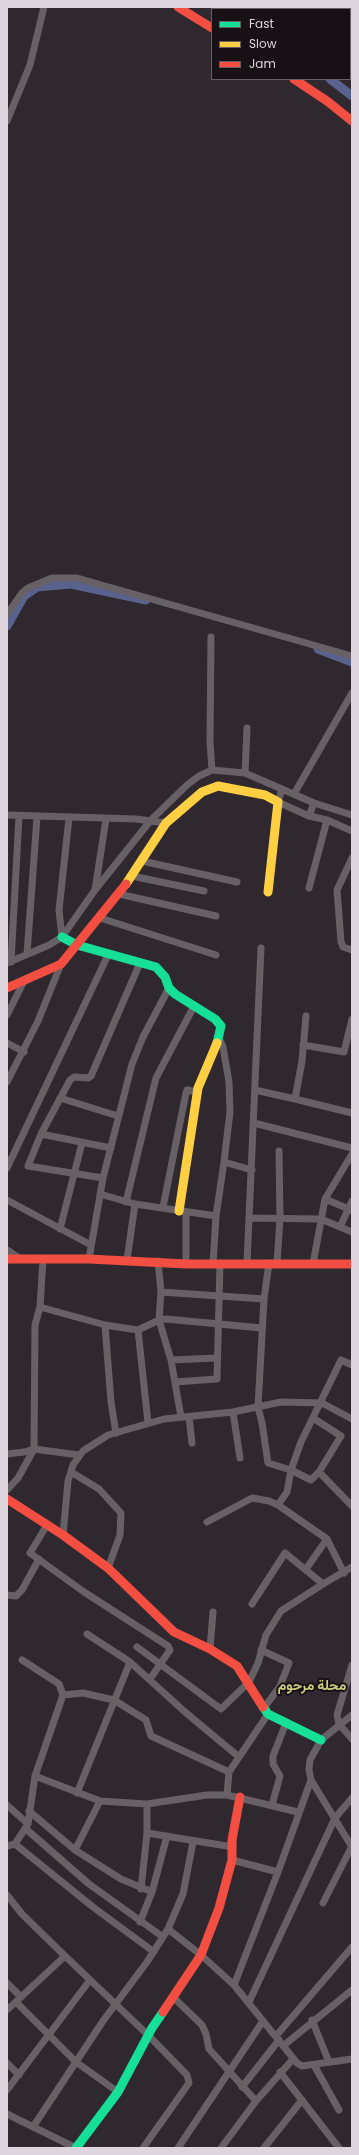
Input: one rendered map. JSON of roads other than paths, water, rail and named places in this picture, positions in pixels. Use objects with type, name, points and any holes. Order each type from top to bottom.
[{"type":"street","points":[[7,121],[30,65],[44,7]]},
{"type":"street","points":[[178,7],[211,27]]},
{"type":"street","points":[[295,80],[332,105],[352,121]]},
{"type":"street","points":[[7,614],[22,593],[28,588],[52,578],[78,578],[352,656]]},
{"type":"street","points":[[211,637],[210,742],[212,770]]},
{"type":"street","points":[[294,794],[352,693]]},
{"type":"street","points":[[245,773],[247,728]]},
{"type":"street","points":[[19,816],[9,962],[62,937],[95,890],[151,820],[187,785],[199,776],[212,770],[245,773],[314,803],[352,816]]},
{"type":"street","points":[[7,1082],[24,1052],[61,964],[119,894],[166,823],[202,792],[218,786],[246,790],[265,795],[308,816],[327,820],[352,831]]},
{"type":"street","points":[[268,892],[278,802],[282,789]]},
{"type":"street","points":[[308,816],[314,803]]},
{"type":"street","points":[[7,815],[151,820],[166,823]]},
{"type":"street","points":[[27,954],[37,817]]},
{"type":"street","points":[[62,937],[59,910],[69,818]]},
{"type":"street","points":[[95,890],[106,819]]},
{"type":"street","points":[[309,888],[327,820]]},
{"type":"street","points":[[352,858],[337,890],[341,942],[343,947],[352,950]]},
{"type":"street","points":[[142,861],[237,882]]},
{"type":"street","points":[[132,876],[204,891]]},
{"type":"street","points":[[119,894],[216,916]]},
{"type":"street","points":[[100,918],[216,955]]},
{"type":"street","points":[[62,937],[77,945],[159,970],[175,994],[219,1022],[221,1026],[219,1038],[197,1092],[182,1211],[186,1264]]},
{"type":"street","points":[[247,1263],[261,948]]},
{"type":"street","points":[[7,1168],[108,955]]},
{"type":"street","points":[[7,988],[23,983],[61,964]]},
{"type":"street","points":[[103,1178],[28,1166],[41,1134],[72,1079],[88,1078],[91,1076],[140,964]]},
{"type":"street","points":[[7,1015],[23,983]]},
{"type":"street","points":[[89,1259],[103,1178],[118,1116],[136,1054],[170,988]]},
{"type":"street","points":[[126,1202],[156,1078],[194,1006]]},
{"type":"street","points":[[294,1099],[306,1016]]},
{"type":"street","points":[[344,1052],[352,1019]]},
{"type":"street","points":[[175,1382],[217,1379],[218,1324],[221,1295],[217,1264],[216,1216],[229,1122],[229,1082],[223,1047],[219,1038]]},
{"type":"street","points":[[7,1043],[24,1052]]},
{"type":"street","points":[[303,1045],[344,1052],[352,1055]]},
{"type":"street","points":[[163,1207],[186,1093],[187,1090],[197,1092]]},
{"type":"street","points":[[255,1090],[352,1113]]},
{"type":"street","points":[[60,1098],[118,1116]]},
{"type":"street","points":[[254,1123],[352,1148]]},
{"type":"street","points":[[41,1134],[111,1148]]},
{"type":"street","points":[[60,1229],[82,1142]]},
{"type":"street","points":[[279,1151],[280,1219],[273,1263],[264,1299],[258,1407],[268,1463],[290,1470],[311,1480],[319,1472],[341,1436],[313,1418]]},
{"type":"street","points":[[313,1264],[326,1199],[352,1154]]},
{"type":"street","points":[[224,1162],[252,1170]]},
{"type":"street","points":[[345,1166],[352,1170]]},
{"type":"street","points":[[100,1194],[135,1204],[216,1216]]},
{"type":"street","points":[[326,1199],[350,1210]]},
{"type":"street","points":[[7,1200],[91,1244]]},
{"type":"street","points":[[340,1227],[350,1210],[352,1201]]},
{"type":"street","points":[[127,1260],[135,1204]]},
{"type":"street","points":[[249,1218],[321,1219],[352,1232]]},
{"type":"street","points":[[7,1250],[19,1258]]},
{"type":"street","points":[[7,1259],[44,1258],[127,1260],[186,1264],[352,1264]]},
{"type":"street","points":[[7,1490],[18,1478],[34,1449],[36,1404],[35,1325],[40,1307],[44,1258]]},
{"type":"street","points":[[158,1261],[161,1292],[159,1320],[172,1360],[181,1417]]},
{"type":"street","points":[[161,1292],[264,1299]]},
{"type":"street","points":[[40,1307],[105,1325],[138,1330],[159,1320],[262,1328]]},
{"type":"street","points":[[105,1325],[110,1402],[116,1432]]},
{"type":"street","points":[[138,1330],[148,1423]]},
{"type":"street","points":[[172,1360],[217,1358]]},
{"type":"street","points":[[278,1506],[289,1487],[290,1470],[341,1360],[352,1365]]},
{"type":"street","points":[[63,1535],[67,1487],[71,1472],[79,1455],[91,1444],[116,1432],[148,1423],[181,1417],[232,1412],[281,1402],[322,1403],[352,1419]]},
{"type":"street","points":[[232,1412],[240,1458]]},
{"type":"street","points":[[188,1417],[192,1443]]},
{"type":"street","points":[[7,1454],[34,1449],[79,1455]]},
{"type":"street","points":[[71,1472],[99,1488],[121,1513],[120,1535],[108,1568]]},
{"type":"street","points":[[319,1472],[352,1506]]},
{"type":"street","points":[[7,1498],[63,1535],[108,1568],[174,1632],[210,1649],[237,1666],[249,1682],[266,1711],[286,1723],[321,1740]]},
{"type":"street","points":[[207,1522],[252,1498],[259,1498],[278,1506],[327,1539],[344,1573]]},
{"type":"street","points":[[47,1525],[30,1553],[84,1592],[168,1646],[170,1650],[160,1662],[150,1679]]},
{"type":"street","points":[[306,1569],[327,1539]]},
{"type":"street","points":[[252,1604],[285,1554],[306,1569],[323,1584]]},
{"type":"street","points":[[7,1595],[16,1596],[22,1590],[39,1559]]},
{"type":"street","points":[[137,1647],[160,1662],[221,1708],[249,1682],[255,1670],[269,1630],[282,1611],[352,1567]]},
{"type":"street","points":[[210,1649],[213,1612]]},
{"type":"street","points":[[87,1634],[130,1662],[185,1712],[239,1757]]},
{"type":"street","points":[[228,1794],[229,1772],[280,1686],[288,1663],[261,1650]]},
{"type":"street","points":[[7,1846],[15,1844],[27,1827],[35,1776],[63,1695],[59,1684],[22,1660]]},
{"type":"street","points":[[76,1793],[130,1662]]},
{"type":"street","points":[[352,1665],[338,1710],[339,1724],[352,1739]]},
{"type":"street","points":[[63,1695],[83,1693],[114,1700],[146,1720],[151,1736],[229,1772]]},
{"type":"street","points":[[323,1902],[352,1846],[311,1780],[309,1770],[310,1760],[321,1740],[352,1715]]},
{"type":"street","points":[[272,1805],[280,1776],[273,1764],[273,1756],[286,1723]]},
{"type":"street","points":[[35,1776],[100,1801],[147,1804],[207,1795],[228,1794],[298,1812]]},
{"type":"street","points":[[234,1986],[278,1872],[298,1812],[311,1780]]},
{"type":"street","points":[[7,2115],[76,2148],[118,2092],[149,2036],[201,1955],[219,1908],[232,1860],[240,1797]]},
{"type":"street","points":[[249,2002],[335,1818],[352,1798]]},
{"type":"street","points":[[75,1850],[100,1801]]},
{"type":"street","points":[[141,1889],[147,1833],[147,1804]]},
{"type":"street","points":[[7,1805],[27,1827],[89,1884],[163,1938]]},
{"type":"street","points":[[29,1811],[75,1850],[121,1879],[141,1889],[152,1892]]},
{"type":"street","points":[[147,1833],[193,1842],[233,1847]]},
{"type":"street","points":[[140,1922],[152,1892],[167,1836]]},
{"type":"street","points":[[33,2127],[115,2004],[163,1938],[183,1894],[193,1842]]},
{"type":"street","points":[[15,1844],[93,1907],[154,1952]]},
{"type":"street","points":[[232,1860],[278,1872]]},
{"type":"street","points":[[7,1895],[22,1914],[149,2036],[187,2075],[189,2083],[143,2148]]},
{"type":"street","points":[[168,1929],[201,1955],[234,1986],[249,2002],[293,2059],[302,2066],[352,2059]]},
{"type":"street","points":[[242,2087],[352,1947]]},
{"type":"street","points":[[7,2010],[65,1956]]},
{"type":"street","points":[[7,2090],[90,1980]]},
{"type":"street","points":[[7,1983],[48,2035],[76,2062],[118,2092]]},
{"type":"street","points":[[279,2040],[312,2020],[352,1990]]},
{"type":"street","points":[[174,1998],[202,2025],[206,2034],[209,2048],[228,2072],[256,2101]]},
{"type":"street","points":[[312,2020],[329,2062]]},
{"type":"street","points":[[178,2148],[263,2021]]},
{"type":"street","points":[[221,2148],[256,2101],[293,2059]]},
{"type":"street","points":[[7,2063],[19,2074]]},
{"type":"street","points":[[314,2065],[339,2110]]},
{"type":"street","points":[[280,2072],[339,2148]]},
{"type":"street","points":[[264,2148],[302,2100]]},
{"type":"waterway","points":[[331,80],[352,96]]},
{"type":"waterway","points":[[7,626],[24,596],[37,587],[71,584],[146,600]]},
{"type":"waterway","points":[[318,649],[352,662]]},
{"type":"district","name":"محلة مرحوم","points":[[312,1686]]}]
